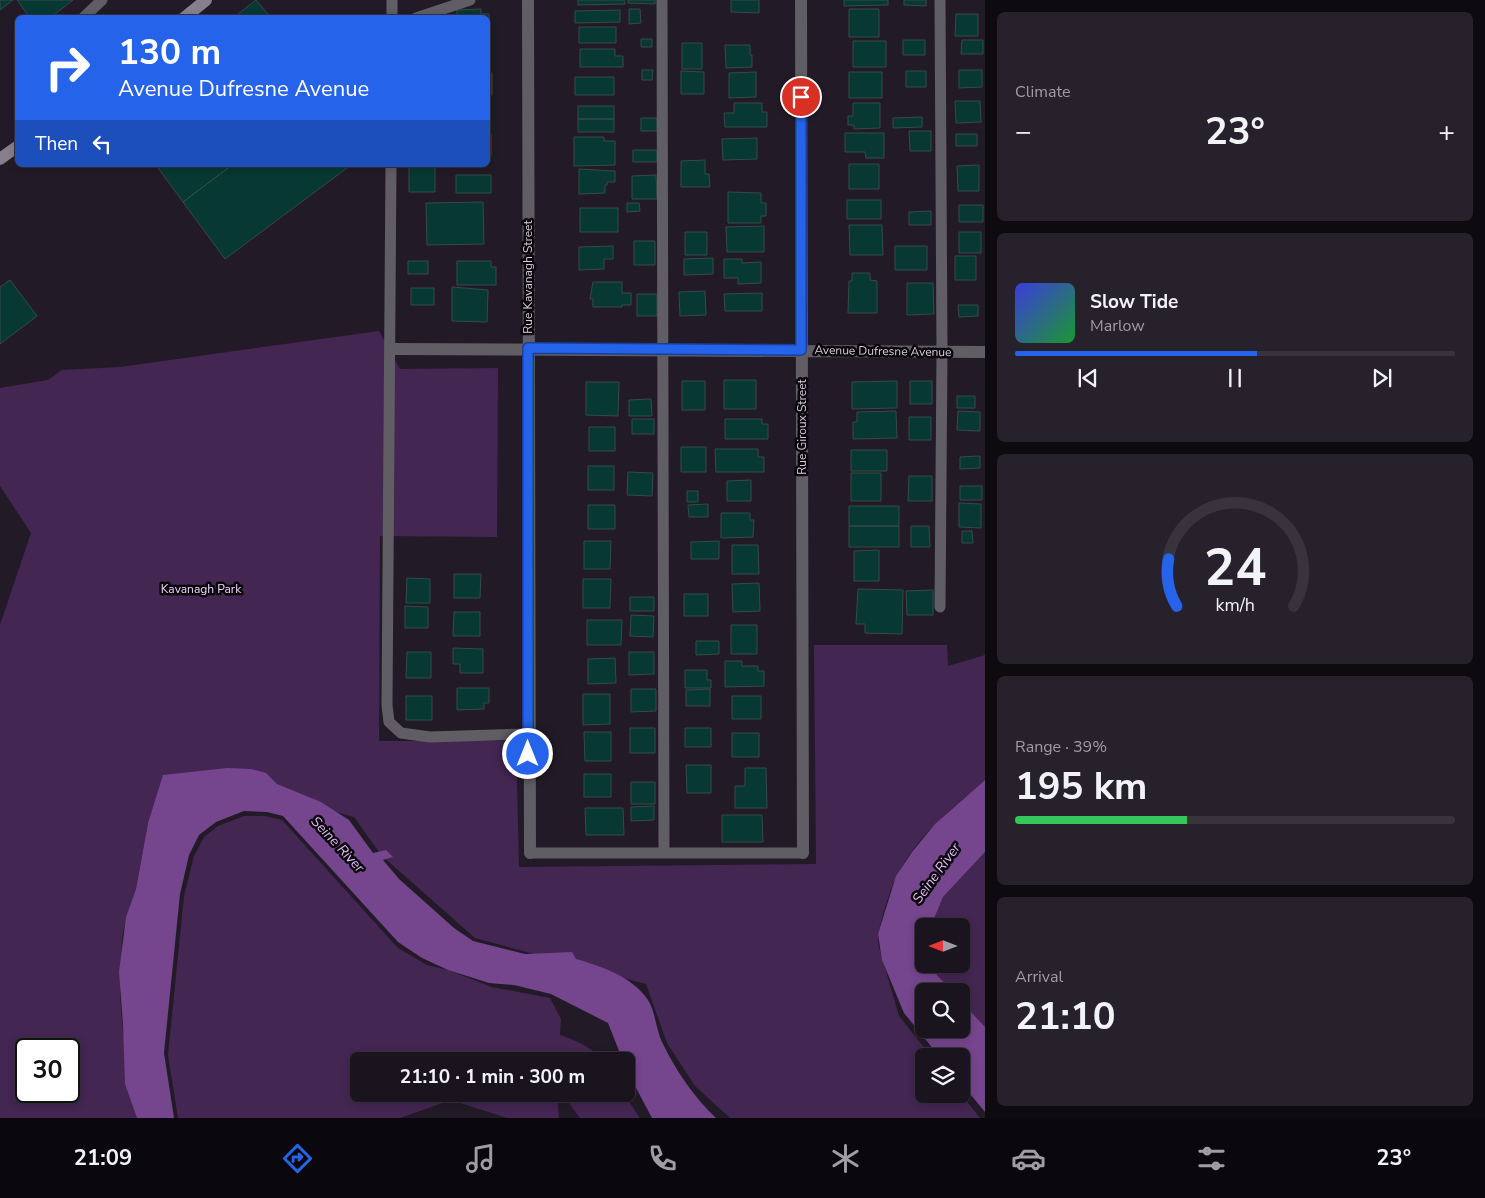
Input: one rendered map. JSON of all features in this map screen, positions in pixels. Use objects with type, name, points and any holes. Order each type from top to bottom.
[{"type":"main road","points":[[188,15],[206,0]]},
{"type":"main road","points":[[0,160],[15,148]]},
{"type":"street","name":"Rue Kavanagh Street","points":[[528,0],[528,734],[530,854]]},
{"type":"street","name":"Rue Giroux Street","points":[[801,0],[803,853]]},
{"type":"street","name":"Avenue Dufresne Avenue","points":[[390,349],[528,348],[985,352]]},
{"type":"lane","points":[[86,15],[102,0]]},
{"type":"lane","points":[[392,0],[392,15]]},
{"type":"lane","points":[[425,15],[470,0]]},
{"type":"lane","points":[[662,0],[664,853]]},
{"type":"lane","points":[[940,0],[942,352],[940,607]]},
{"type":"lane","points":[[391,167],[387,705],[389,722],[401,734],[430,737],[528,734]]},
{"type":"lane","points":[[530,854],[803,853]]},
{"type":"green space","name":"Kavanagh Park","points":[[379,331],[400,369],[498,368],[497,537],[380,536],[379,741],[516,741],[519,867],[816,864],[814,645],[947,645],[948,666],[985,655],[985,780],[947,813],[914,848],[894,883],[878,934],[878,944],[899,1016],[925,1048],[915,1048],[915,1103],[968,1103],[980,1118],[730,1118],[695,1086],[667,1043],[646,984],[475,938],[381,855],[354,817],[190,772],[155,802],[148,823],[136,889],[122,937],[120,995],[123,1032],[137,1118],[0,1118],[0,625],[31,533],[0,486],[0,388],[48,380],[62,370],[120,367]]},
{"type":"green space","points":[[244,816],[265,816],[282,820],[398,948],[427,965],[448,970],[492,987],[550,998],[561,1019],[560,1035],[578,1042],[594,1052],[350,1052],[350,1102],[445,1102],[400,1118],[178,1118],[168,1055],[184,896],[194,856],[204,837],[218,826]]},
{"type":"green space","points":[[985,852],[985,1027],[970,1011],[970,983],[944,983],[936,973],[970,973],[970,918],[934,918],[943,897]]},
{"type":"green space","points":[[457,1102],[558,1102],[559,1118],[507,1118]]},
{"type":"green space","points":[[568,1102],[629,1102],[640,1118],[580,1118]]},
{"type":"water","name":"Seine River","points":[[227,768],[251,769],[266,773],[277,784],[321,802],[349,820],[373,853],[386,850],[393,857],[383,860],[399,879],[454,928],[473,941],[525,954],[572,952],[576,959],[606,969],[625,979],[642,992],[648,1000],[661,1039],[674,1064],[693,1092],[716,1118],[652,1118],[635,1086],[635,1052],[619,1052],[608,1023],[551,994],[514,985],[489,983],[448,970],[422,958],[398,942],[283,816],[267,812],[244,811],[216,822],[199,835],[189,855],[180,894],[164,1053],[174,1118],[137,1118],[125,1084],[119,972],[126,917],[136,889],[148,823],[163,775]]},
{"type":"water","name":"Seine River","points":[[985,780],[985,852],[943,897],[934,918],[915,918],[915,973],[936,973],[944,983],[915,983],[915,1027],[904,1013],[882,960],[878,934],[896,876],[912,852],[935,824]]},
{"type":"water","points":[[970,1011],[985,1027],[985,1112],[970,1094],[970,1048],[932,1048],[924,1038],[970,1038]]},
{"type":"building","points":[[0,0],[13,0],[0,10]]},
{"type":"building","points":[[17,0],[73,0],[54,15],[28,15]]},
{"type":"building","points":[[256,0],[268,15],[237,15]]},
{"type":"building","points":[[578,0],[624,0],[625,4],[578,5]]},
{"type":"building","points":[[628,0],[655,0],[655,4],[628,3]]},
{"type":"building","points":[[731,0],[759,0],[759,13],[731,12]]},
{"type":"building","points":[[844,0],[888,0],[888,5],[844,6]]},
{"type":"building","points":[[904,0],[926,0],[926,6],[904,5]]},
{"type":"building","points":[[481,9],[481,14],[489,15],[457,15],[457,10]]},
{"type":"building","points":[[629,9],[640,9],[641,23],[629,24]]},
{"type":"building","points":[[849,9],[879,9],[879,37],[849,37]]},
{"type":"building","points":[[620,10],[620,22],[575,23],[575,11]]},
{"type":"building","points":[[956,14],[978,14],[978,36],[955,36]]},
{"type":"building","points":[[579,27],[616,27],[616,43],[579,43]]},
{"type":"building","points":[[641,39],[652,39],[652,47],[641,47]]},
{"type":"building","points":[[903,40],[925,40],[925,55],[903,55]]},
{"type":"building","points":[[962,40],[983,40],[983,54],[961,54]]},
{"type":"building","points":[[853,41],[886,41],[886,67],[853,67]]},
{"type":"building","points":[[682,43],[702,43],[702,69],[682,69]]},
{"type":"building","points":[[725,45],[750,45],[752,67],[726,68]]},
{"type":"building","points":[[580,49],[615,49],[615,56],[623,56],[623,67],[580,67]]},
{"type":"building","points":[[642,70],[653,70],[652,80],[642,80]]},
{"type":"building","points":[[959,70],[982,70],[982,87],[959,88]]},
{"type":"building","points":[[681,71],[704,72],[704,94],[681,94]]},
{"type":"building","points":[[906,71],[926,71],[926,87],[906,87]]},
{"type":"building","points":[[756,72],[756,97],[729,98],[729,73]]},
{"type":"building","points":[[849,72],[882,72],[882,98],[849,98]]},
{"type":"building","points":[[490,73],[492,73],[492,95],[490,95]]},
{"type":"building","points":[[575,77],[614,77],[614,95],[575,95]]},
{"type":"building","points":[[955,101],[980,101],[981,122],[956,123]]},
{"type":"building","points":[[734,103],[762,103],[762,112],[767,112],[767,127],[725,127],[724,113],[734,113]]},
{"type":"building","points":[[853,103],[880,103],[880,128],[854,129],[854,125],[848,125],[848,116],[853,116]]},
{"type":"building","points":[[578,106],[614,106],[614,119],[578,119]]},
{"type":"building","points":[[922,117],[922,127],[893,128],[893,118]]},
{"type":"building","points":[[641,118],[657,118],[657,131],[641,131]]},
{"type":"building","points":[[578,119],[614,119],[614,132],[578,132]]},
{"type":"building","points":[[909,131],[931,131],[931,151],[910,151]]},
{"type":"building","points":[[845,133],[884,133],[884,158],[866,158],[865,152],[845,152]]},
{"type":"building","points":[[490,134],[491,134],[490,156]]},
{"type":"building","points":[[956,134],[977,134],[977,146],[956,146]]},
{"type":"building","points":[[574,137],[604,137],[604,141],[615,141],[615,165],[574,166]]},
{"type":"building","points":[[757,138],[757,159],[723,160],[722,139]]},
{"type":"building","points":[[633,150],[657,150],[657,162],[633,162]]},
{"type":"building","points":[[705,160],[705,174],[709,174],[710,187],[681,187],[681,161]]},
{"type":"building","points":[[849,164],[879,164],[879,189],[849,189]]},
{"type":"building","points":[[979,165],[979,191],[958,191],[957,166]]},
{"type":"building","points":[[157,167],[229,167],[183,202]]},
{"type":"building","points":[[229,167],[347,168],[225,259],[183,202]]},
{"type":"building","points":[[409,167],[435,167],[435,192],[409,192]]},
{"type":"building","points":[[579,169],[615,171],[615,182],[607,182],[605,193],[579,194]]},
{"type":"building","points":[[456,175],[491,175],[491,193],[456,193]]},
{"type":"building","points":[[656,175],[657,199],[632,199],[632,176]]},
{"type":"building","points":[[728,192],[761,193],[761,203],[766,203],[766,216],[761,216],[761,223],[728,223]]},
{"type":"building","points":[[847,200],[881,200],[881,219],[847,219]]},
{"type":"building","points":[[483,202],[484,244],[427,245],[426,203]]},
{"type":"building","points":[[627,203],[639,203],[640,211],[627,212]]},
{"type":"building","points":[[959,205],[983,205],[983,222],[959,222]]},
{"type":"building","points":[[580,208],[618,208],[618,232],[580,232]]},
{"type":"building","points":[[931,211],[931,225],[909,225],[909,212]]},
{"type":"building","points":[[849,225],[882,225],[883,255],[850,255]]},
{"type":"building","points":[[764,226],[764,252],[727,252],[726,227]]},
{"type":"building","points":[[685,232],[707,232],[707,255],[685,255]]},
{"type":"building","points":[[959,232],[981,232],[981,253],[959,253]]},
{"type":"building","points":[[634,241],[655,241],[655,265],[634,265]]},
{"type":"building","points":[[613,246],[613,259],[604,259],[604,269],[579,270],[579,247]]},
{"type":"building","points":[[895,246],[927,246],[927,270],[895,270]]},
{"type":"building","points":[[955,256],[976,256],[976,280],[955,280]]},
{"type":"building","points":[[713,258],[713,274],[684,275],[684,259]]},
{"type":"building","points":[[724,259],[742,259],[742,263],[761,262],[761,283],[738,284],[738,278],[724,278]]},
{"type":"building","points":[[408,261],[428,261],[428,274],[408,274]]},
{"type":"building","points":[[457,261],[491,261],[491,267],[496,267],[496,285],[457,285]]},
{"type":"building","points":[[852,273],[870,273],[870,280],[877,281],[877,313],[848,313],[849,281],[852,281]]},
{"type":"building","points":[[10,280],[37,316],[0,344],[0,287]]},
{"type":"building","points":[[593,282],[622,282],[622,293],[631,293],[631,305],[622,305],[622,307],[593,307],[593,299],[590,299]]},
{"type":"building","points":[[907,283],[933,283],[934,314],[907,315]]},
{"type":"building","points":[[452,287],[488,290],[487,322],[452,321]]},
{"type":"building","points":[[411,288],[434,288],[434,305],[411,305]]},
{"type":"building","points":[[705,291],[706,315],[680,316],[679,292]]},
{"type":"building","points":[[762,293],[762,311],[725,311],[724,294]]},
{"type":"building","points":[[637,294],[657,294],[657,316],[637,316]]},
{"type":"building","points":[[958,305],[978,305],[978,316],[959,317]]},
{"type":"building","points":[[724,380],[756,380],[756,409],[724,409]]},
{"type":"building","points":[[682,381],[705,381],[705,410],[682,410]]},
{"type":"building","points":[[897,381],[897,408],[852,409],[852,382]]},
{"type":"building","points":[[910,381],[932,381],[932,404],[910,404]]},
{"type":"building","points":[[586,382],[619,382],[618,416],[586,415]]},
{"type":"building","points":[[957,396],[975,396],[975,408],[957,408]]},
{"type":"building","points":[[651,399],[652,416],[629,416],[629,400]]},
{"type":"building","points":[[896,411],[897,438],[853,439],[853,422],[857,422],[857,412]]},
{"type":"building","points":[[958,411],[980,412],[980,431],[957,430]]},
{"type":"building","points":[[909,417],[931,417],[931,440],[909,440]]},
{"type":"building","points":[[632,419],[654,419],[654,434],[632,434]]},
{"type":"building","points":[[725,419],[762,419],[762,424],[768,424],[768,439],[725,439]]},
{"type":"building","points":[[589,427],[615,427],[615,451],[589,451]]},
{"type":"building","points":[[681,447],[706,447],[706,472],[681,472]]},
{"type":"building","points":[[715,449],[758,449],[758,457],[764,457],[764,472],[716,472]]},
{"type":"building","points":[[851,450],[887,450],[887,471],[851,471]]},
{"type":"building","points":[[980,456],[980,468],[960,469],[960,457]]},
{"type":"building","points":[[588,466],[614,466],[614,490],[588,490]]},
{"type":"building","points":[[628,472],[653,473],[652,496],[627,495]]},
{"type":"building","points":[[851,473],[881,473],[881,501],[851,501]]},
{"type":"building","points":[[909,476],[932,476],[932,501],[908,501]]},
{"type":"building","points":[[751,480],[751,501],[727,501],[727,481]]},
{"type":"building","points":[[960,486],[982,486],[982,500],[960,500]]},
{"type":"building","points":[[687,491],[698,491],[698,502],[687,502]]},
{"type":"building","points":[[959,503],[981,504],[981,528],[959,527]]},
{"type":"building","points":[[708,504],[708,517],[689,517],[688,505]]},
{"type":"building","points":[[588,505],[615,505],[615,529],[588,529]]},
{"type":"building","points":[[849,506],[899,506],[899,526],[849,526]]},
{"type":"building","points":[[721,513],[750,513],[750,520],[754,520],[753,537],[721,538]]},
{"type":"building","points":[[849,526],[899,526],[899,547],[849,547]]},
{"type":"building","points":[[911,526],[929,526],[930,547],[911,547]]},
{"type":"building","points":[[962,531],[972,531],[973,543],[962,543]]},
{"type":"building","points":[[584,541],[611,541],[610,569],[584,569]]},
{"type":"building","points":[[719,541],[719,559],[691,559],[691,542]]},
{"type":"building","points":[[732,545],[758,545],[759,574],[732,574]]},
{"type":"building","points":[[879,550],[879,581],[854,581],[854,551]]},
{"type":"building","points":[[454,574],[481,574],[480,598],[454,598]]},
{"type":"building","points":[[407,578],[430,579],[430,603],[406,603]]},
{"type":"building","points":[[583,579],[611,579],[610,608],[583,608]]},
{"type":"building","points":[[759,583],[760,611],[733,612],[732,584]]},
{"type":"building","points":[[858,589],[903,590],[902,634],[865,633],[865,624],[856,624]]},
{"type":"building","points":[[933,590],[933,615],[907,615],[906,591]]},
{"type":"building","points":[[684,594],[708,594],[708,616],[684,616]]},
{"type":"building","points":[[630,597],[654,597],[654,611],[630,611]]},
{"type":"building","points":[[405,606],[428,607],[428,628],[405,628]]},
{"type":"building","points":[[454,612],[480,612],[480,636],[453,636]]},
{"type":"building","points":[[631,615],[654,616],[653,637],[630,636]]},
{"type":"building","points":[[587,620],[622,620],[621,645],[587,645]]},
{"type":"building","points":[[731,625],[757,625],[757,654],[731,654]]},
{"type":"building","points":[[696,641],[719,641],[719,654],[696,655]]},
{"type":"building","points":[[453,648],[483,649],[483,673],[460,673],[460,664],[453,664]]},
{"type":"building","points":[[407,652],[431,652],[431,678],[406,678]]},
{"type":"building","points":[[629,652],[654,652],[654,674],[629,675]]},
{"type":"building","points":[[615,658],[616,683],[588,684],[588,659]]},
{"type":"building","points":[[725,661],[742,661],[742,666],[758,666],[758,671],[764,671],[764,686],[725,687]]},
{"type":"building","points":[[685,670],[707,670],[707,680],[711,680],[711,688],[685,688]]},
{"type":"building","points":[[457,688],[489,688],[489,703],[484,703],[484,709],[457,710]]},
{"type":"building","points":[[631,689],[656,689],[656,711],[631,712]]},
{"type":"building","points":[[710,689],[710,706],[686,706],[686,690]]},
{"type":"building","points":[[583,694],[610,694],[610,724],[583,725]]},
{"type":"building","points":[[406,696],[432,696],[432,720],[406,720]]},
{"type":"building","points":[[732,696],[761,696],[761,719],[732,719]]},
{"type":"building","points":[[630,728],[655,728],[655,753],[630,753]]},
{"type":"building","points":[[685,728],[711,728],[711,747],[685,747]]},
{"type":"building","points":[[584,732],[611,732],[611,761],[585,761]]},
{"type":"building","points":[[732,733],[759,733],[759,757],[732,757]]},
{"type":"building","points":[[686,765],[711,765],[711,793],[687,793]]},
{"type":"building","points":[[745,768],[766,768],[767,808],[735,808],[735,786],[745,786]]},
{"type":"building","points":[[584,774],[611,774],[611,797],[584,797]]},
{"type":"building","points":[[631,782],[655,782],[655,804],[631,804]]},
{"type":"building","points":[[654,806],[654,820],[631,821],[631,807]]},
{"type":"building","points":[[585,808],[623,808],[624,835],[586,835]]},
{"type":"building","points":[[722,815],[762,815],[763,842],[722,842]]},
{"type":"route","points":[[528,754],[528,348],[801,350],[801,97]]}]
